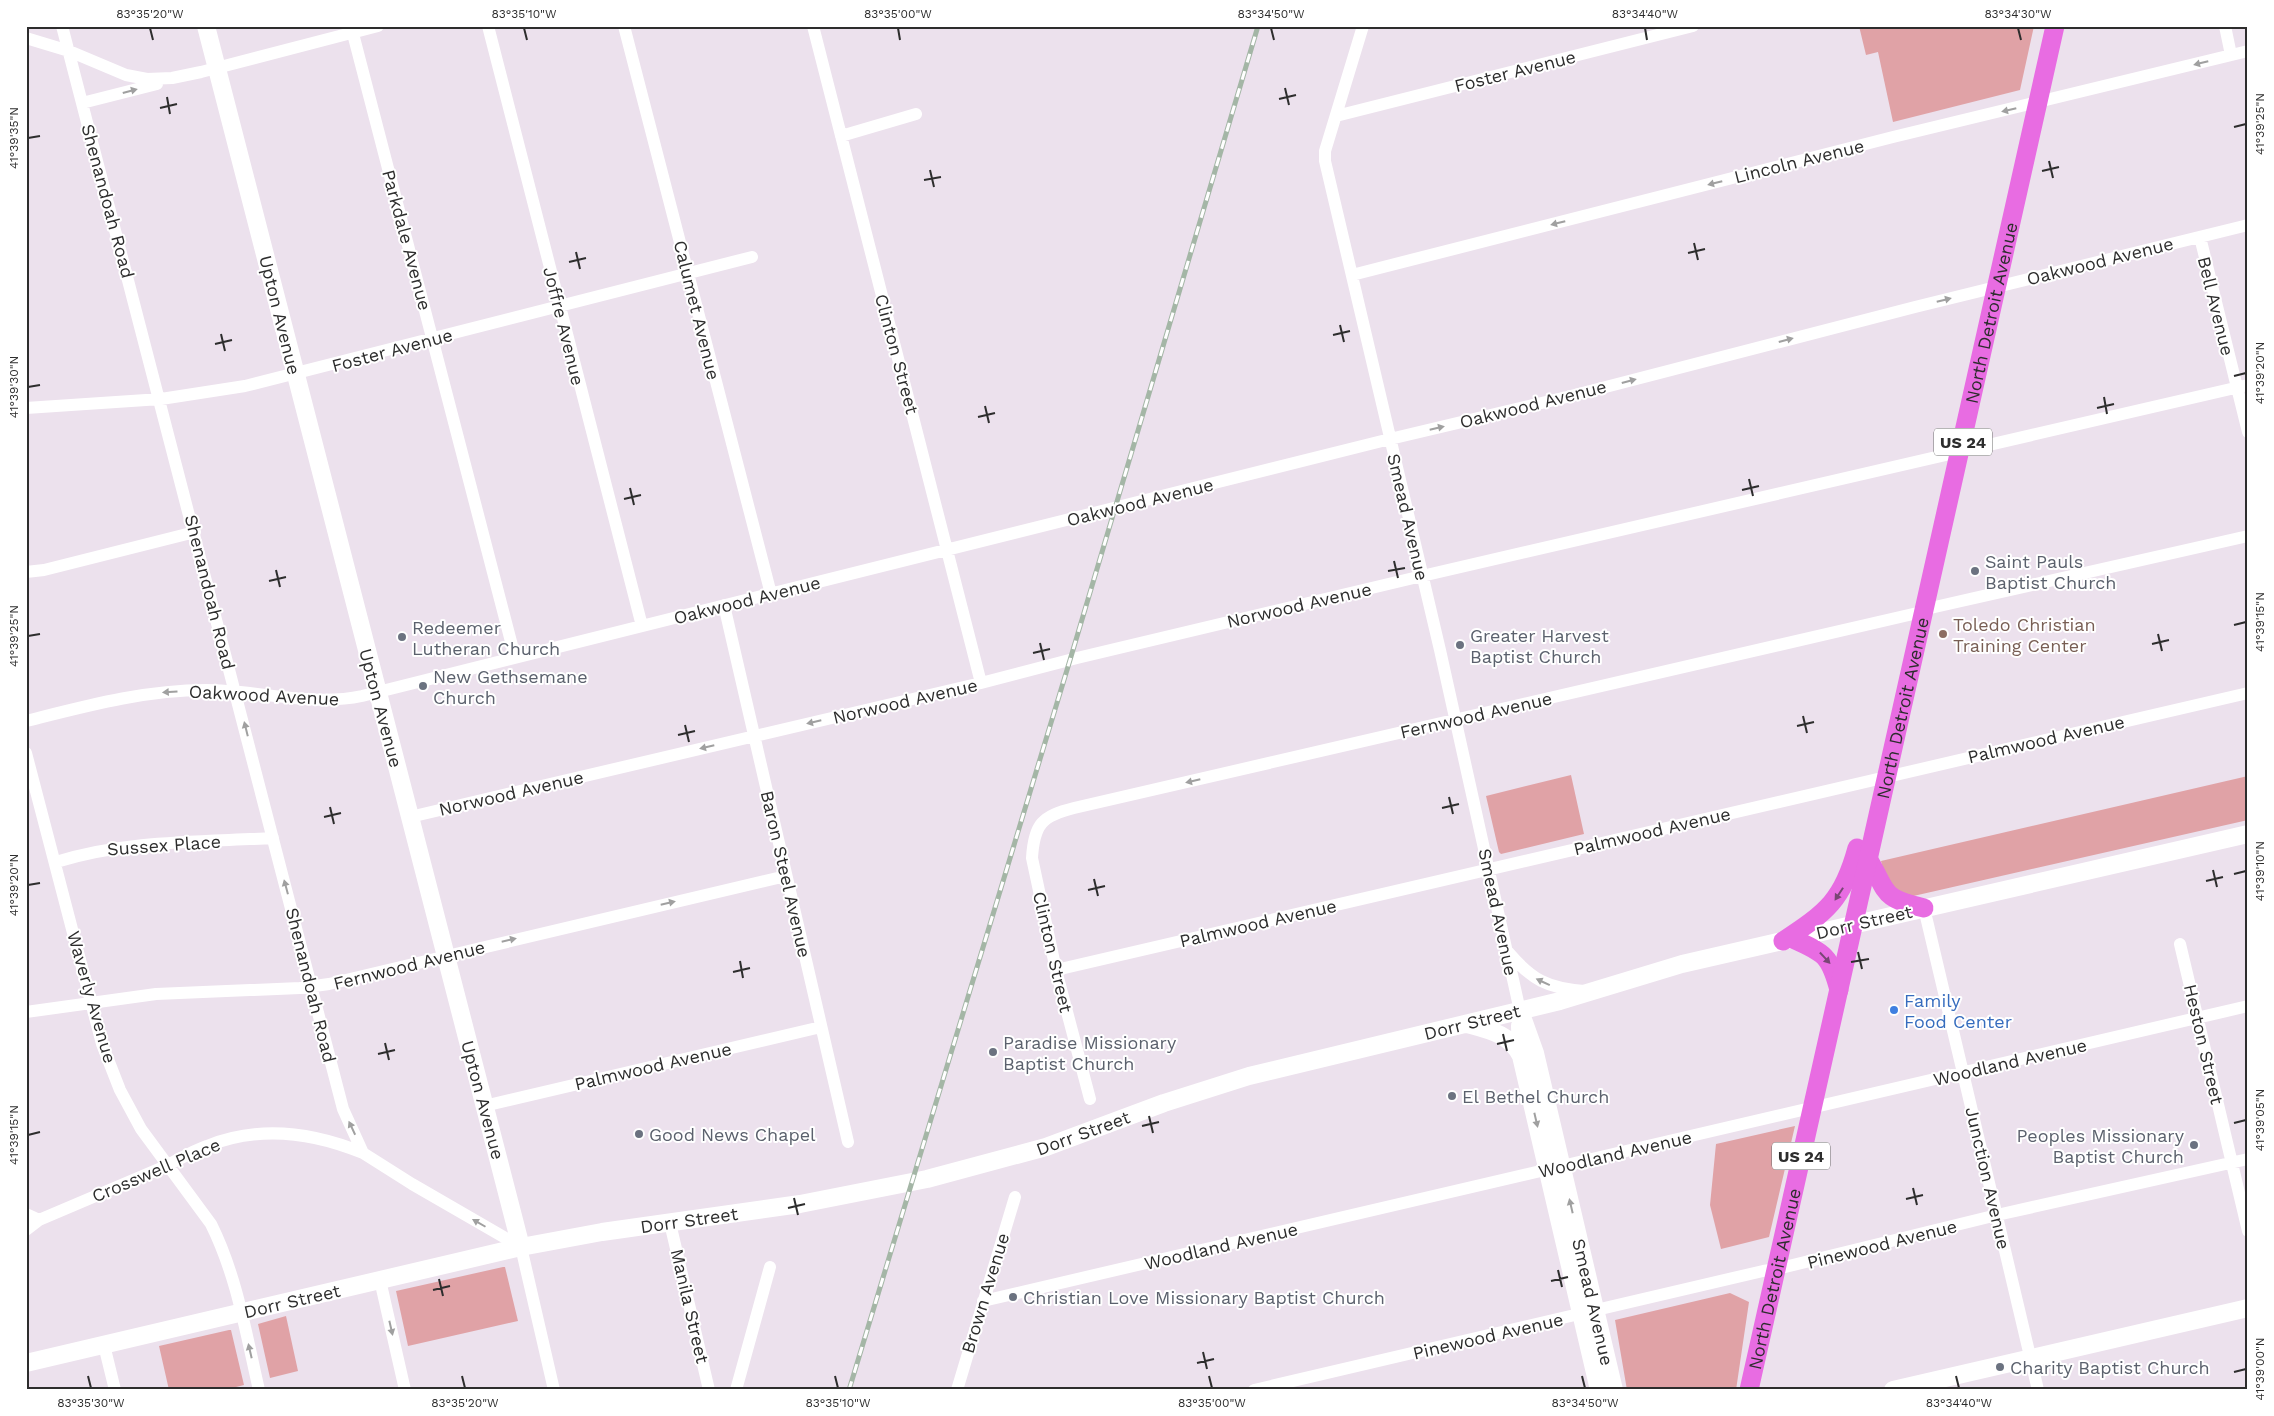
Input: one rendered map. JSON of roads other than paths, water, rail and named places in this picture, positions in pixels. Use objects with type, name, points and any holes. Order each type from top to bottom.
[{"type":"main road","name":"North Detroit Avenue","points":[[1749,1390],[1839,993],[1867,857],[1926,610],[2055,26]]},
{"type":"main road","points":[[1839,993],[1834,971],[1824,956],[1788,940],[1820,915],[1834,902],[1842,890],[1851,873],[1864,824],[1885,781]]},
{"type":"main road","points":[[1867,857],[1884,891],[1905,903],[1924,908]]},
{"type":"street","name":"Shenandoah Road","points":[[62,26],[161,399],[343,1109],[363,1152]]},
{"type":"street","name":"Upton Avenue","points":[[206,26],[209,70],[295,374],[521,1247],[554,1390]]},
{"type":"street","points":[[82,103],[352,30],[378,26]]},
{"type":"street","name":"Joffre Avenue","points":[[488,26],[642,626]]},
{"type":"street","name":"Calumet Avenue","points":[[624,26],[770,594]]},
{"type":"street","name":"Clinton Street","points":[[812,26],[842,136],[981,683]]},
{"type":"street","name":"Smead Avenue","points":[[1363,26],[1325,151],[1325,161],[1422,576],[1520,1011],[1535,1053],[1555,1168],[1588,1312],[1599,1390]]},
{"type":"street","name":"Foster Avenue","points":[[1336,116],[1693,26]]},
{"type":"street","points":[[2225,26],[2231,55]]},
{"type":"street","name":"Parkdale Avenue","points":[[352,30],[515,657]]},
{"type":"street","points":[[26,38],[69,51],[126,75],[147,79],[172,78],[209,70]]},
{"type":"street","name":"Lincoln Avenue","points":[[1352,275],[1883,140],[2248,51]]},
{"type":"street","points":[[842,136],[916,114]]},
{"type":"street","name":"Oakwood Avenue","points":[[26,722],[137,695],[179,691],[236,692],[330,700],[347,699],[1390,439],[1568,397],[1998,286],[2248,226]]},
{"type":"street","name":"Bell Avenue","points":[[2200,237],[2242,386],[2248,432]]},
{"type":"street","name":"Foster Avenue","points":[[26,408],[161,399],[245,386],[752,257]]},
{"type":"street","name":"Norwood Avenue","points":[[410,817],[981,683],[1077,658],[1422,576],[2242,386]]},
{"type":"street","points":[[26,572],[44,570],[194,532]]},
{"type":"street","name":"Fernwood Avenue","points":[[1037,834],[1043,821],[1054,813],[2248,536]]},
{"type":"street","name":"Baron Steel Avenue","points":[[724,605],[848,1142]]},
{"type":"street","name":"Palmwood Avenue","points":[[1056,970],[1489,869],[1885,781],[2248,692]]},
{"type":"street","name":"Waverly Avenue","points":[[26,753],[56,862],[89,1002],[102,1044],[120,1090],[141,1129],[211,1224],[220,1241],[230,1268],[242,1313],[259,1390]]},
{"type":"street","name":"Clinton Street","points":[[1037,834],[1034,841],[1032,858],[1056,970],[1090,1098]]},
{"type":"street","name":"Dorr Street","points":[[26,1364],[521,1247],[670,1222],[800,1204],[974,1168],[1046,1147],[1164,1103],[1249,1076],[1520,1011],[1682,964],[2248,834]]},
{"type":"street","name":"Sussex Place","points":[[56,862],[90,852],[122,847],[273,838]]},
{"type":"street","name":"Fernwood Avenue","points":[[26,1012],[156,994],[313,987],[359,978],[786,876]]},
{"type":"street","name":"Junction Avenue","points":[[1924,908],[2038,1390]]},
{"type":"street","name":"Heston Street","points":[[2180,944],[2248,1232]]},
{"type":"street","points":[[1507,952],[1524,971],[1541,982],[1566,990],[1589,991]]},
{"type":"street","name":"Woodland Avenue","points":[[983,1301],[2248,1006]]},
{"type":"street","name":"Smead Avenue","points":[[1520,1011],[1521,1056],[1555,1168]]},
{"type":"street","points":[[1467,1024],[1494,1031],[1505,1037],[1513,1044],[1521,1056]]},
{"type":"street","name":"Palmwood Avenue","points":[[484,1106],[821,1027]]},
{"type":"street","name":"Crosswell Place","points":[[26,1230],[39,1220],[220,1141],[262,1133],[307,1136],[363,1152]]},
{"type":"street","points":[[363,1152],[412,1184],[521,1247]]},
{"type":"street","name":"Pinewood Avenue","points":[[1254,1390],[1777,1269],[1997,1215],[2248,1159]]},
{"type":"street","name":"Brown Avenue","points":[[957,1390],[1014,1197]]},
{"type":"street","points":[[26,1214],[39,1220]]},
{"type":"street","name":"Manila Street","points":[[670,1222],[709,1390]]},
{"type":"street","points":[[736,1390],[770,1267]]},
{"type":"street","points":[[380,1280],[405,1390]]},
{"type":"street","points":[[1893,1390],[2248,1308]]},
{"type":"street","name":"Smead Avenue","points":[[1588,1312],[1614,1390]]},
{"type":"street","points":[[104,1345],[115,1390]]},
{"type":"railway","points":[[849,1390],[1070,660],[1258,26]]},
{"type":"place","name":"Saint Pauls Baptist Church","points":[[1975,571]]},
{"type":"place","name":"Toledo Christian Training Center","points":[[1943,634]]},
{"type":"place","name":"Redeemer Lutheran Church","points":[[402,637]]},
{"type":"place","name":"Greater Harvest Baptist Church","points":[[1460,645]]},
{"type":"place","name":"New Gethsemane Church","points":[[423,686]]},
{"type":"place","name":"Family Food Center","points":[[1894,1010]]},
{"type":"place","name":"Paradise Missionary Baptist Church","points":[[993,1052]]},
{"type":"place","name":"El Bethel Church","points":[[1452,1096]]},
{"type":"place","name":"Good News Chapel","points":[[639,1134]]},
{"type":"place","name":"Peoples Missionary Baptist Church","points":[[2194,1145]]},
{"type":"place","name":"Christian Love Missionary Baptist Church","points":[[1013,1297]]},
{"type":"place","name":"Charity Baptist Church","points":[[2000,1367]]}]
